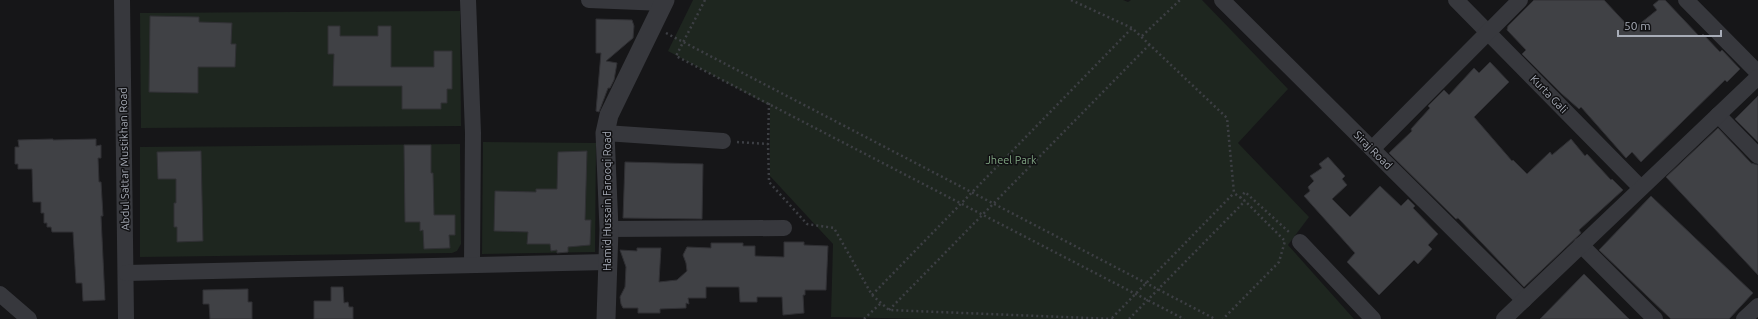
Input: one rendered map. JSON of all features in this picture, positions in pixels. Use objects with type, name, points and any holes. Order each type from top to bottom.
[{"type":"street","name":"Abdul Sattar Mustikhan Road","points":[[122,0],[126,319]]},
{"type":"street","points":[[468,0],[473,133],[472,264]]},
{"type":"street","points":[[589,0],[665,1]]},
{"type":"street","name":"Siraj Road","points":[[1222,0],[1524,300]]},
{"type":"street","name":"Kurta Gali","points":[[1456,0],[1642,188]]},
{"type":"street","points":[[1372,149],[1520,0]]},
{"type":"street","points":[[1686,0],[1758,73]]},
{"type":"street","name":"Hamid Hussain Farooqi Road","points":[[606,319],[609,228],[605,133],[609,116],[665,1]]},
{"type":"street","points":[[1511,317],[1524,300],[1758,77]]},
{"type":"street","points":[[1718,115],[1758,156]]},
{"type":"street","points":[[605,133],[723,141]]},
{"type":"street","points":[[609,228],[784,228]]},
{"type":"street","points":[[1300,242],[1373,319]]},
{"type":"street","points":[[1581,245],[1655,319]]},
{"type":"street","points":[[126,274],[472,264],[607,262]]},
{"type":"street","points":[[0,294],[29,319]]},
{"type":"street","points":[[1744,319],[1758,306]]},
{"type":"path","points":[[705,0],[676,56],[1184,319]]},
{"type":"path","points":[[1071,0],[1132,28],[1227,118],[1234,193],[1245,201],[1285,241],[1279,262],[1223,319]]},
{"type":"path","points":[[1142,36],[1180,0]]},
{"type":"path","points":[[872,295],[1132,28]]},
{"type":"path","points":[[683,42],[1215,319]]},
{"type":"path","points":[[889,310],[1150,44]]},
{"type":"path","points":[[769,104],[769,182],[807,224],[834,228],[872,295],[889,310],[1113,319],[1234,193]]},
{"type":"path","points":[[723,141],[768,144]]},
{"type":"path","points":[[1240,198],[1245,192],[1300,242]]},
{"type":"path","points":[[1129,319],[1245,201]]},
{"type":"path","points":[[864,319],[881,303]]},
{"type":"green space","name":"Jheel Park","points":[[693,0],[1123,0],[1128,2],[1131,0],[1202,0],[1288,89],[1238,143],[1309,217],[1288,245],[1354,319],[930,319],[831,317],[833,244],[770,176],[770,106],[668,51]]},
{"type":"green space","points":[[460,11],[461,126],[141,128],[140,13]]},
{"type":"green space","points":[[483,142],[596,143],[595,252],[482,254]]},
{"type":"green space","points":[[460,144],[461,244],[457,251],[452,253],[140,257],[140,147]]},
{"type":"building","points":[[1534,0],[1604,0],[1632,30],[1657,10],[1653,5],[1659,0],[1665,0],[1700,37],[1703,34],[1720,52],[1722,50],[1740,69],[1727,82],[1725,80],[1641,162],[1632,152],[1626,158],[1581,107],[1579,109],[1562,94],[1522,54],[1526,50],[1507,30],[1508,26]]},
{"type":"building","points":[[150,16],[199,17],[199,22],[232,23],[231,44],[236,44],[235,67],[198,67],[198,93],[149,92]]},
{"type":"building","points":[[596,19],[632,20],[634,26],[633,38],[606,61],[617,63],[614,80],[610,88],[608,88],[599,112],[596,111],[601,53],[596,53]]},
{"type":"building","points":[[328,26],[340,26],[340,36],[378,36],[378,26],[391,26],[391,67],[434,67],[434,51],[452,51],[452,89],[447,89],[447,103],[441,103],[441,109],[402,109],[402,86],[333,86],[334,54],[328,54]]},
{"type":"building","points":[[1490,62],[1509,82],[1474,117],[1512,161],[1513,160],[1527,174],[1550,152],[1552,155],[1571,139],[1585,156],[1587,154],[1611,180],[1612,179],[1623,190],[1579,230],[1581,233],[1524,287],[1458,218],[1456,219],[1389,153],[1412,131],[1411,129],[1430,108],[1428,106],[1444,90],[1449,95],[1474,68],[1479,73]]},
{"type":"building","points":[[1758,96],[1758,142],[1735,119]]},
{"type":"building","points":[[1718,128],[1751,163],[1758,165],[1758,275],[1666,177]]},
{"type":"building","points":[[96,139],[96,146],[101,145],[101,158],[98,158],[103,216],[101,216],[105,300],[83,301],[82,283],[76,283],[73,232],[52,232],[51,227],[47,227],[47,223],[44,223],[44,213],[41,213],[41,202],[33,202],[32,169],[18,169],[18,164],[15,164],[15,147],[19,147],[18,140]]},
{"type":"building","points":[[404,145],[431,145],[434,215],[455,215],[455,235],[449,235],[450,248],[424,249],[423,230],[420,231],[420,222],[405,222]]},
{"type":"building","points":[[201,151],[203,241],[177,242],[177,227],[174,227],[176,179],[158,179],[157,152]]},
{"type":"building","points":[[587,151],[585,220],[591,220],[590,245],[568,247],[568,252],[557,253],[557,250],[551,251],[550,244],[527,244],[528,232],[494,231],[495,191],[536,192],[536,189],[557,189],[558,152]]},
{"type":"building","points":[[1328,157],[1345,176],[1342,179],[1347,185],[1332,199],[1350,217],[1380,186],[1401,206],[1408,199],[1415,206],[1413,208],[1438,234],[1428,245],[1432,249],[1418,264],[1414,260],[1379,295],[1347,262],[1355,253],[1304,196],[1310,191],[1308,187],[1314,181],[1310,176],[1322,168],[1319,164]]},
{"type":"building","points":[[625,162],[703,164],[702,219],[623,218]]},
{"type":"building","points":[[1651,196],[1753,293],[1729,319],[1671,319],[1599,250]]},
{"type":"building","points":[[784,242],[804,242],[804,245],[828,246],[826,290],[805,290],[805,295],[803,295],[804,313],[783,315],[782,297],[757,297],[757,302],[740,302],[739,287],[706,287],[706,298],[688,298],[689,304],[686,303],[686,308],[660,309],[660,313],[638,313],[638,308],[623,308],[621,304],[620,297],[625,287],[626,267],[620,250],[637,251],[637,248],[661,248],[659,282],[677,280],[687,271],[683,255],[687,247],[711,248],[711,243],[743,243],[743,246],[755,246],[755,256],[784,257]]},
{"type":"building","points":[[1584,274],[1629,319],[1540,319]]},
{"type":"building","points":[[331,287],[343,287],[344,303],[348,302],[349,307],[353,307],[353,319],[314,319],[314,301],[331,301]]},
{"type":"building","points":[[248,289],[248,302],[252,302],[252,319],[210,319],[209,304],[203,304],[203,290]]}]
